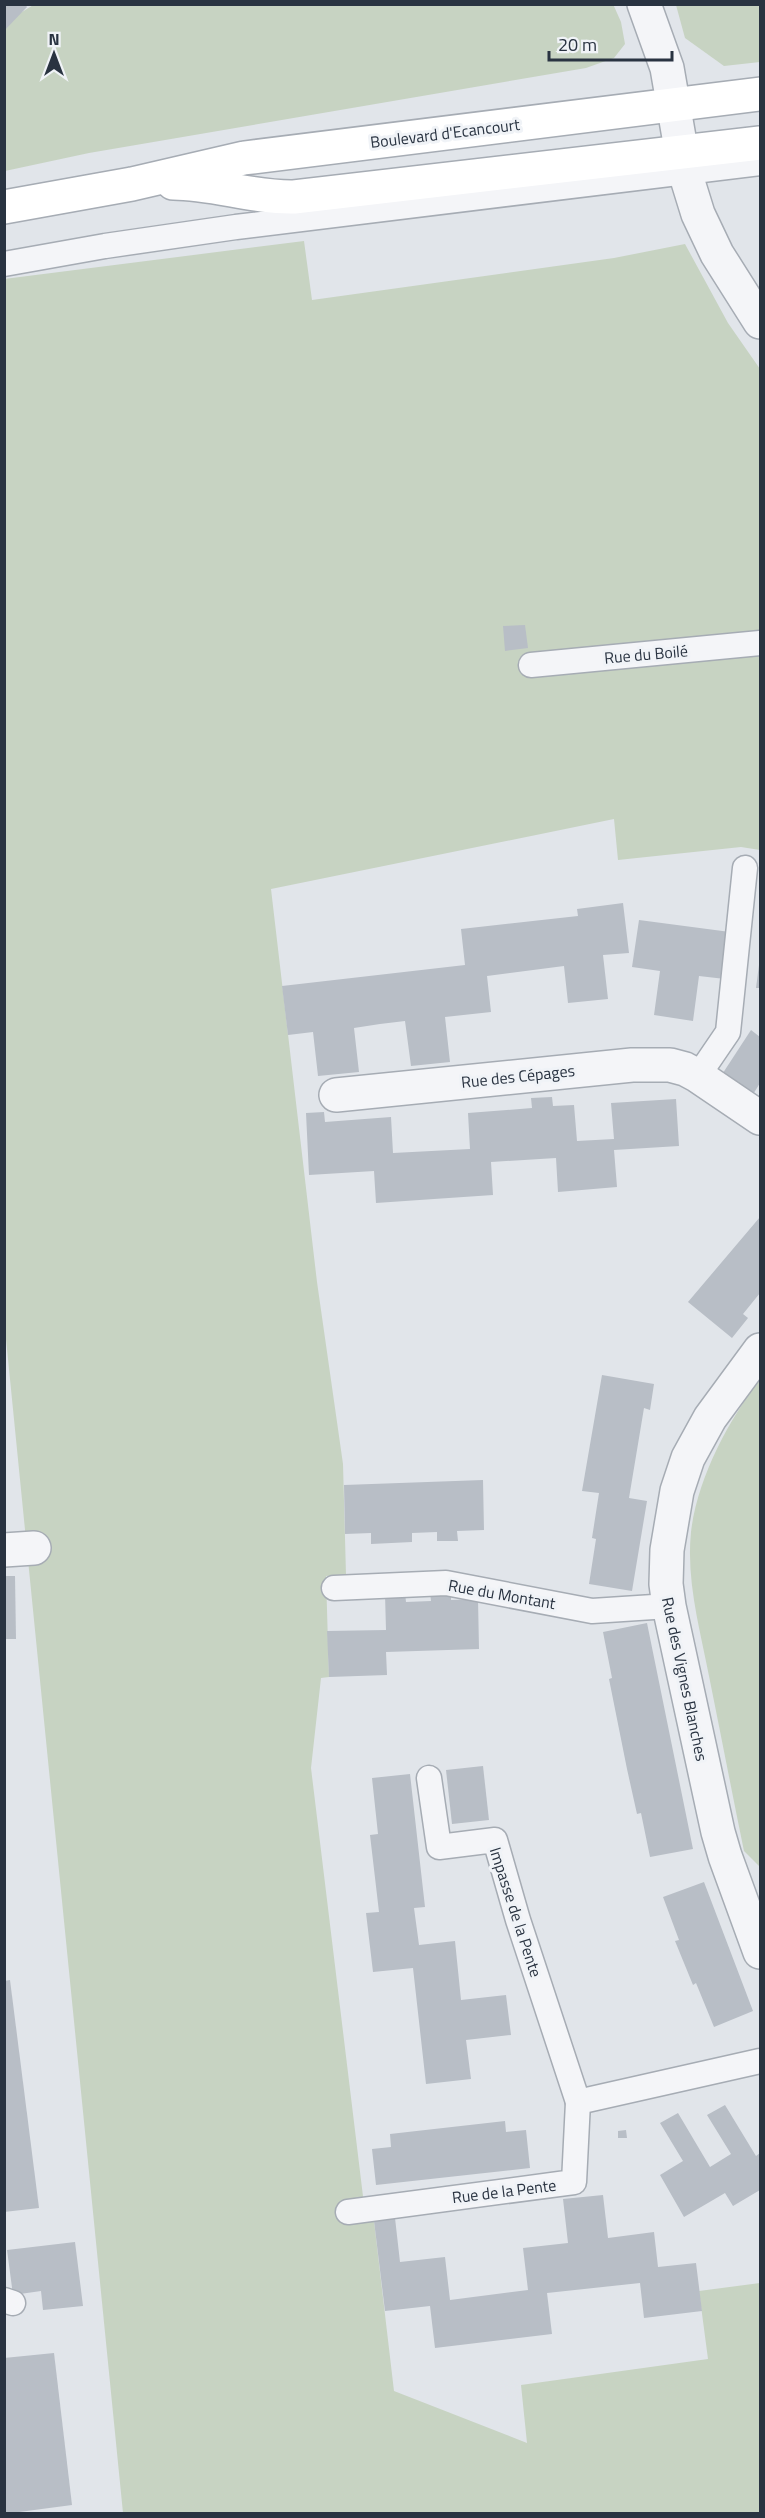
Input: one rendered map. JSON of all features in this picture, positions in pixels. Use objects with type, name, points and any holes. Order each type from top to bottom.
[{"type":"main road","name":"Boulevard d'Ecancourt","points":[[4,207],[132,184],[244,158],[760,94]]},
{"type":"main road","name":"Boulevard d'Ecancourt","points":[[132,184],[206,184],[261,195],[294,197],[582,162],[683,162],[760,143]]},
{"type":"street","points":[[644,4],[672,88],[683,162],[698,214],[717,254],[760,322]]},
{"type":"street","name":"Rue des Cépages","points":[[336,1095],[632,1065],[670,1065],[698,1076],[760,1118]]},
{"type":"street","name":"Rue des Vignes Blanches","points":[[759,1945],[724,1856],[666,1584],[671,1518],[688,1458],[710,1418],[760,1350]]},
{"type":"lane","points":[[4,264],[105,246],[683,162],[760,164]]},
{"type":"lane","name":"Rue du Boilé","points":[[531,665],[760,643]]},
{"type":"lane","points":[[698,1076],[728,1032],[745,868]]},
{"type":"lane","name":"Rue du Montant","points":[[334,1588],[446,1583],[592,1611],[669,1606]]},
{"type":"lane","name":"Impasse de la Pente","points":[[429,1778],[439,1848],[495,1840],[518,1920],[578,2102]]},
{"type":"lane","points":[[578,2102],[760,2061]]},
{"type":"lane","name":"Rue de la Pente","points":[[348,2212],[574,2182],[578,2102]]},
{"type":"green space","points":[[35,4],[613,4],[621,22],[625,44],[614,58],[586,68],[89,153],[5,171],[4,23]]},
{"type":"green space","points":[[676,5],[760,5],[760,62],[724,66],[685,38]]},
{"type":"green space","points":[[304,241],[312,300],[614,258],[685,244],[728,323],[760,369],[760,850],[741,847],[618,860],[614,819],[271,889],[317,1282],[343,1464],[346,1575],[326,1576],[329,1677],[321,1678],[311,1768],[366,2221],[374,2221],[394,2391],[527,2443],[521,2385],[708,2359],[699,2291],[760,2283],[760,2513],[123,2513],[5,1329],[4,279]]},
{"type":"green space","points":[[760,1380],[760,1867],[744,1851],[695,1605],[690,1550],[694,1512],[707,1472],[726,1432]]},
{"type":"building","points":[[4,4],[25,4],[27,7],[4,31]]},
{"type":"building","points":[[525,625],[528,648],[505,651],[503,626]]},
{"type":"building","points":[[623,903],[629,953],[603,955],[608,999],[568,1003],[564,966],[487,976],[491,1012],[445,1017],[450,1062],[411,1066],[405,1021],[354,1028],[359,1072],[318,1076],[313,1032],[288,1035],[282,986],[465,965],[461,929],[578,916],[577,909]]},
{"type":"building","points":[[639,920],[730,932],[725,979],[699,976],[693,1021],[654,1015],[660,971],[632,967]]},
{"type":"building","points":[[759,965],[760,988],[756,988]]},
{"type":"building","points":[[751,1030],[760,1037],[760,1083],[752,1096],[721,1076]]},
{"type":"building","points":[[552,1097],[553,1106],[574,1105],[577,1141],[614,1139],[611,1103],[676,1099],[679,1146],[614,1150],[617,1187],[558,1192],[556,1158],[491,1162],[493,1195],[376,1203],[374,1171],[309,1175],[306,1113],[324,1112],[325,1122],[391,1117],[393,1153],[470,1149],[468,1113],[532,1108],[531,1098]]},
{"type":"building","points":[[760,1217],[760,1293],[743,1314],[748,1318],[732,1338],[688,1302]]},
{"type":"building","points":[[602,1375],[654,1384],[650,1410],[644,1408],[629,1498],[647,1501],[632,1591],[589,1584],[596,1539],[592,1538],[599,1493],[582,1491]]},
{"type":"building","points":[[483,1480],[484,1530],[457,1531],[458,1541],[437,1541],[437,1532],[412,1533],[412,1542],[371,1544],[371,1533],[345,1534],[344,1485]]},
{"type":"building","points":[[4,1576],[15,1576],[16,1639],[4,1639]]},
{"type":"building","points":[[430,1592],[451,1592],[451,1600],[478,1599],[479,1649],[386,1652],[387,1675],[329,1677],[327,1631],[386,1630],[385,1594],[405,1593],[406,1602],[431,1601]]},
{"type":"building","points":[[647,1623],[693,1849],[650,1857],[641,1813],[637,1814],[627,1769],[609,1679],[612,1678],[603,1632]]},
{"type":"building","points":[[483,1766],[489,1820],[452,1824],[446,1770]]},
{"type":"building","points":[[410,1774],[425,1907],[414,1908],[419,1945],[455,1941],[461,2000],[506,1995],[511,2035],[466,2040],[471,2079],[426,2084],[413,1968],[373,1972],[366,1913],[379,1912],[370,1835],[378,1834],[372,1778]]},
{"type":"building","points":[[704,1882],[753,2011],[714,2027],[675,1941],[679,1940],[663,1897]]},
{"type":"building","points":[[10,1980],[39,2208],[4,2212],[4,1981]]},
{"type":"building","points":[[725,2105],[756,2156],[760,2153],[760,2190],[733,2206],[725,2193],[684,2217],[660,2175],[683,2161],[660,2123],[678,2113],[710,2167],[731,2154],[707,2115]]},
{"type":"building","points":[[505,2121],[506,2132],[526,2130],[530,2168],[376,2185],[372,2149],[391,2147],[390,2134]]},
{"type":"building","points":[[626,2130],[627,2138],[618,2138],[618,2131]]},
{"type":"building","points":[[603,2195],[608,2238],[654,2232],[658,2267],[696,2263],[702,2311],[644,2318],[640,2283],[547,2293],[552,2334],[435,2348],[430,2306],[385,2311],[374,2221],[395,2218],[400,2262],[445,2257],[450,2300],[528,2290],[523,2248],[568,2243],[563,2199]]},
{"type":"building","points":[[75,2242],[83,2306],[43,2310],[41,2291],[13,2295],[7,2250]]},
{"type":"building","points":[[54,2353],[72,2505],[4,2514],[4,2358]]}]
